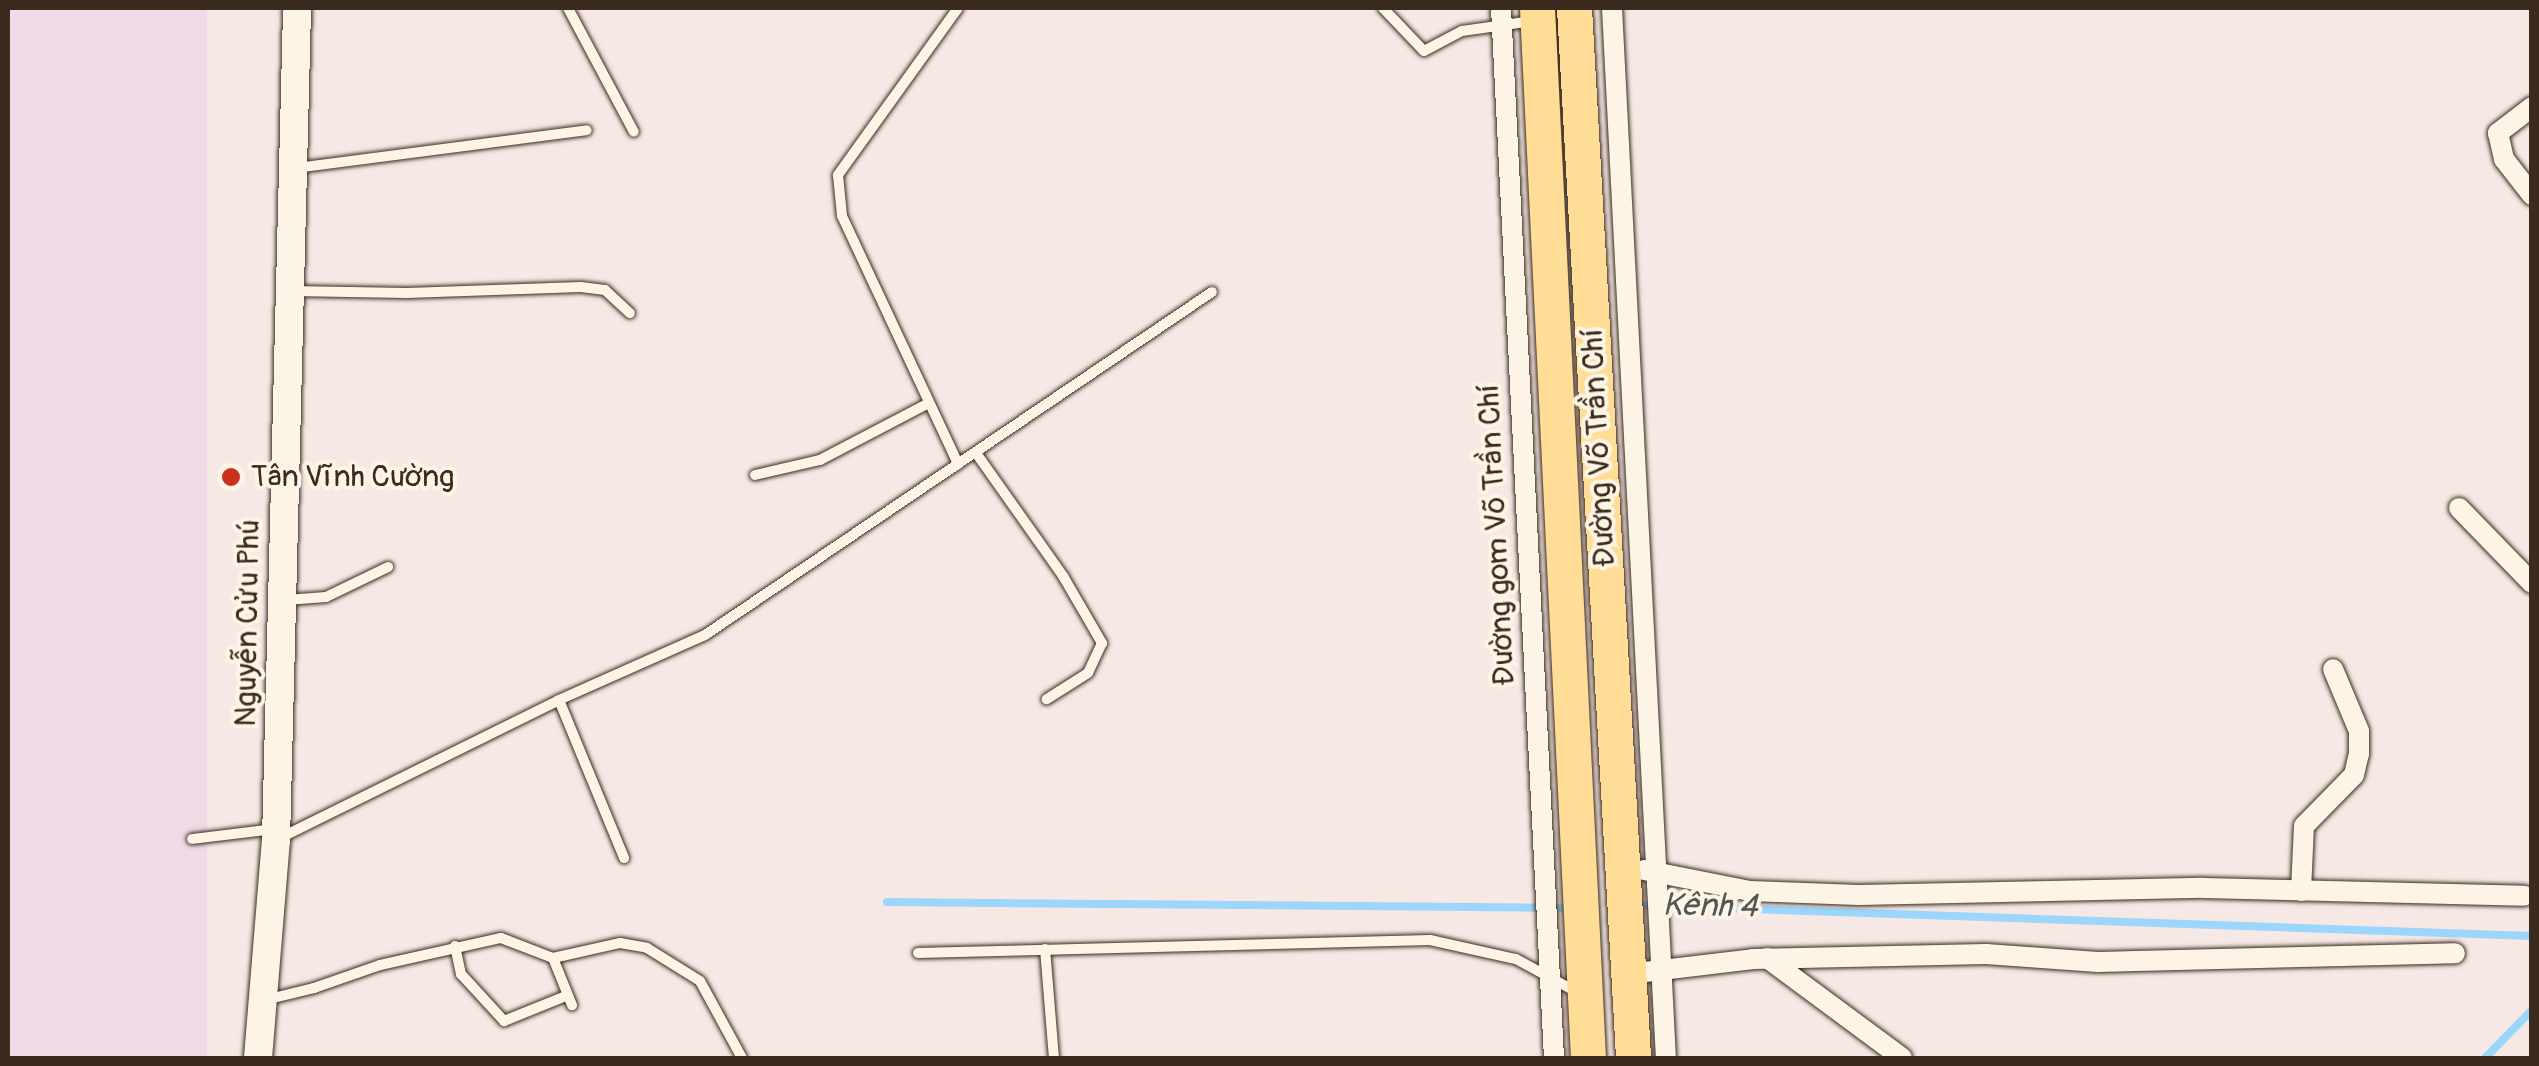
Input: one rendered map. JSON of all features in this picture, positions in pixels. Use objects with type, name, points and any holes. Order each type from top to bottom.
[{"type":"highway","name":"Đường Võ Trần Chí","points":[[1574,8],[1639,966]]},
{"type":"highway","name":"Đường Võ Trần Chí","points":[[1537,14],[1585,996]]},
{"type":"highway","points":[[1633,1058],[1639,966]]},
{"type":"highway","points":[[1585,996],[1588,1058]]},
{"type":"main road","name":"Nguyễn Cửu Phú","points":[[258,1058],[259,1001],[276,834],[296,8]]},
{"type":"street","points":[[1612,8],[1634,877],[1750,891],[1822,894],[1947,896],[2204,888],[2529,898]]},
{"type":"street","name":"Đường gom Võ Trần Chí","points":[[1501,16],[1554,1058]]},
{"type":"street","points":[[2532,107],[2498,133],[2504,159],[2532,194]]},
{"type":"street","points":[[2460,508],[2532,583]]},
{"type":"street","points":[[2301,892],[2301,848],[2307,820],[2354,775],[2360,754],[2359,731],[2333,669]]},
{"type":"street","points":[[1666,1058],[1639,966],[1767,958],[1986,954],[2098,962],[2455,952]]},
{"type":"street","points":[[1767,958],[1902,1058]]},
{"type":"lane","points":[[568,8],[634,132]]},
{"type":"lane","points":[[958,8],[838,175],[842,216],[958,464]]},
{"type":"lane","points":[[1382,8],[1424,51],[1501,16],[1537,14]]},
{"type":"lane","points":[[292,168],[376,161],[588,130]]},
{"type":"lane","points":[[289,290],[407,293],[581,286],[605,290],[630,313]]},
{"type":"lane","points":[[192,839],[276,834],[559,700],[706,636],[1212,292]]},
{"type":"lane","points":[[754,475],[820,460],[927,404]]},
{"type":"lane","points":[[976,452],[1063,576],[1102,644],[1088,672],[1047,699]]},
{"type":"lane","points":[[280,600],[326,598],[388,567]]},
{"type":"lane","points":[[559,700],[624,858]]},
{"type":"lane","points":[[259,1001],[455,946],[501,938],[554,958],[620,943],[647,948],[700,980],[742,1058]]},
{"type":"lane","points":[[918,952],[1430,940],[1516,959],[1585,996]]},
{"type":"lane","points":[[455,946],[460,974],[504,1021],[569,1001],[554,958]]},
{"type":"lane","points":[[1045,949],[1054,1058]]},
{"type":"shaded area","points":[[8,8],[207,8],[207,1058],[8,1058]]},
{"type":"waterway","name":"Kênh 4","points":[[887,902],[1573,908]]},
{"type":"waterway","name":"Kênh 4","points":[[1632,905],[2532,936]]},
{"type":"waterway","points":[[2485,1058],[2532,1010]]},
{"type":"place","name":"Tân Vĩnh Cường","points":[[231,477]]}]
